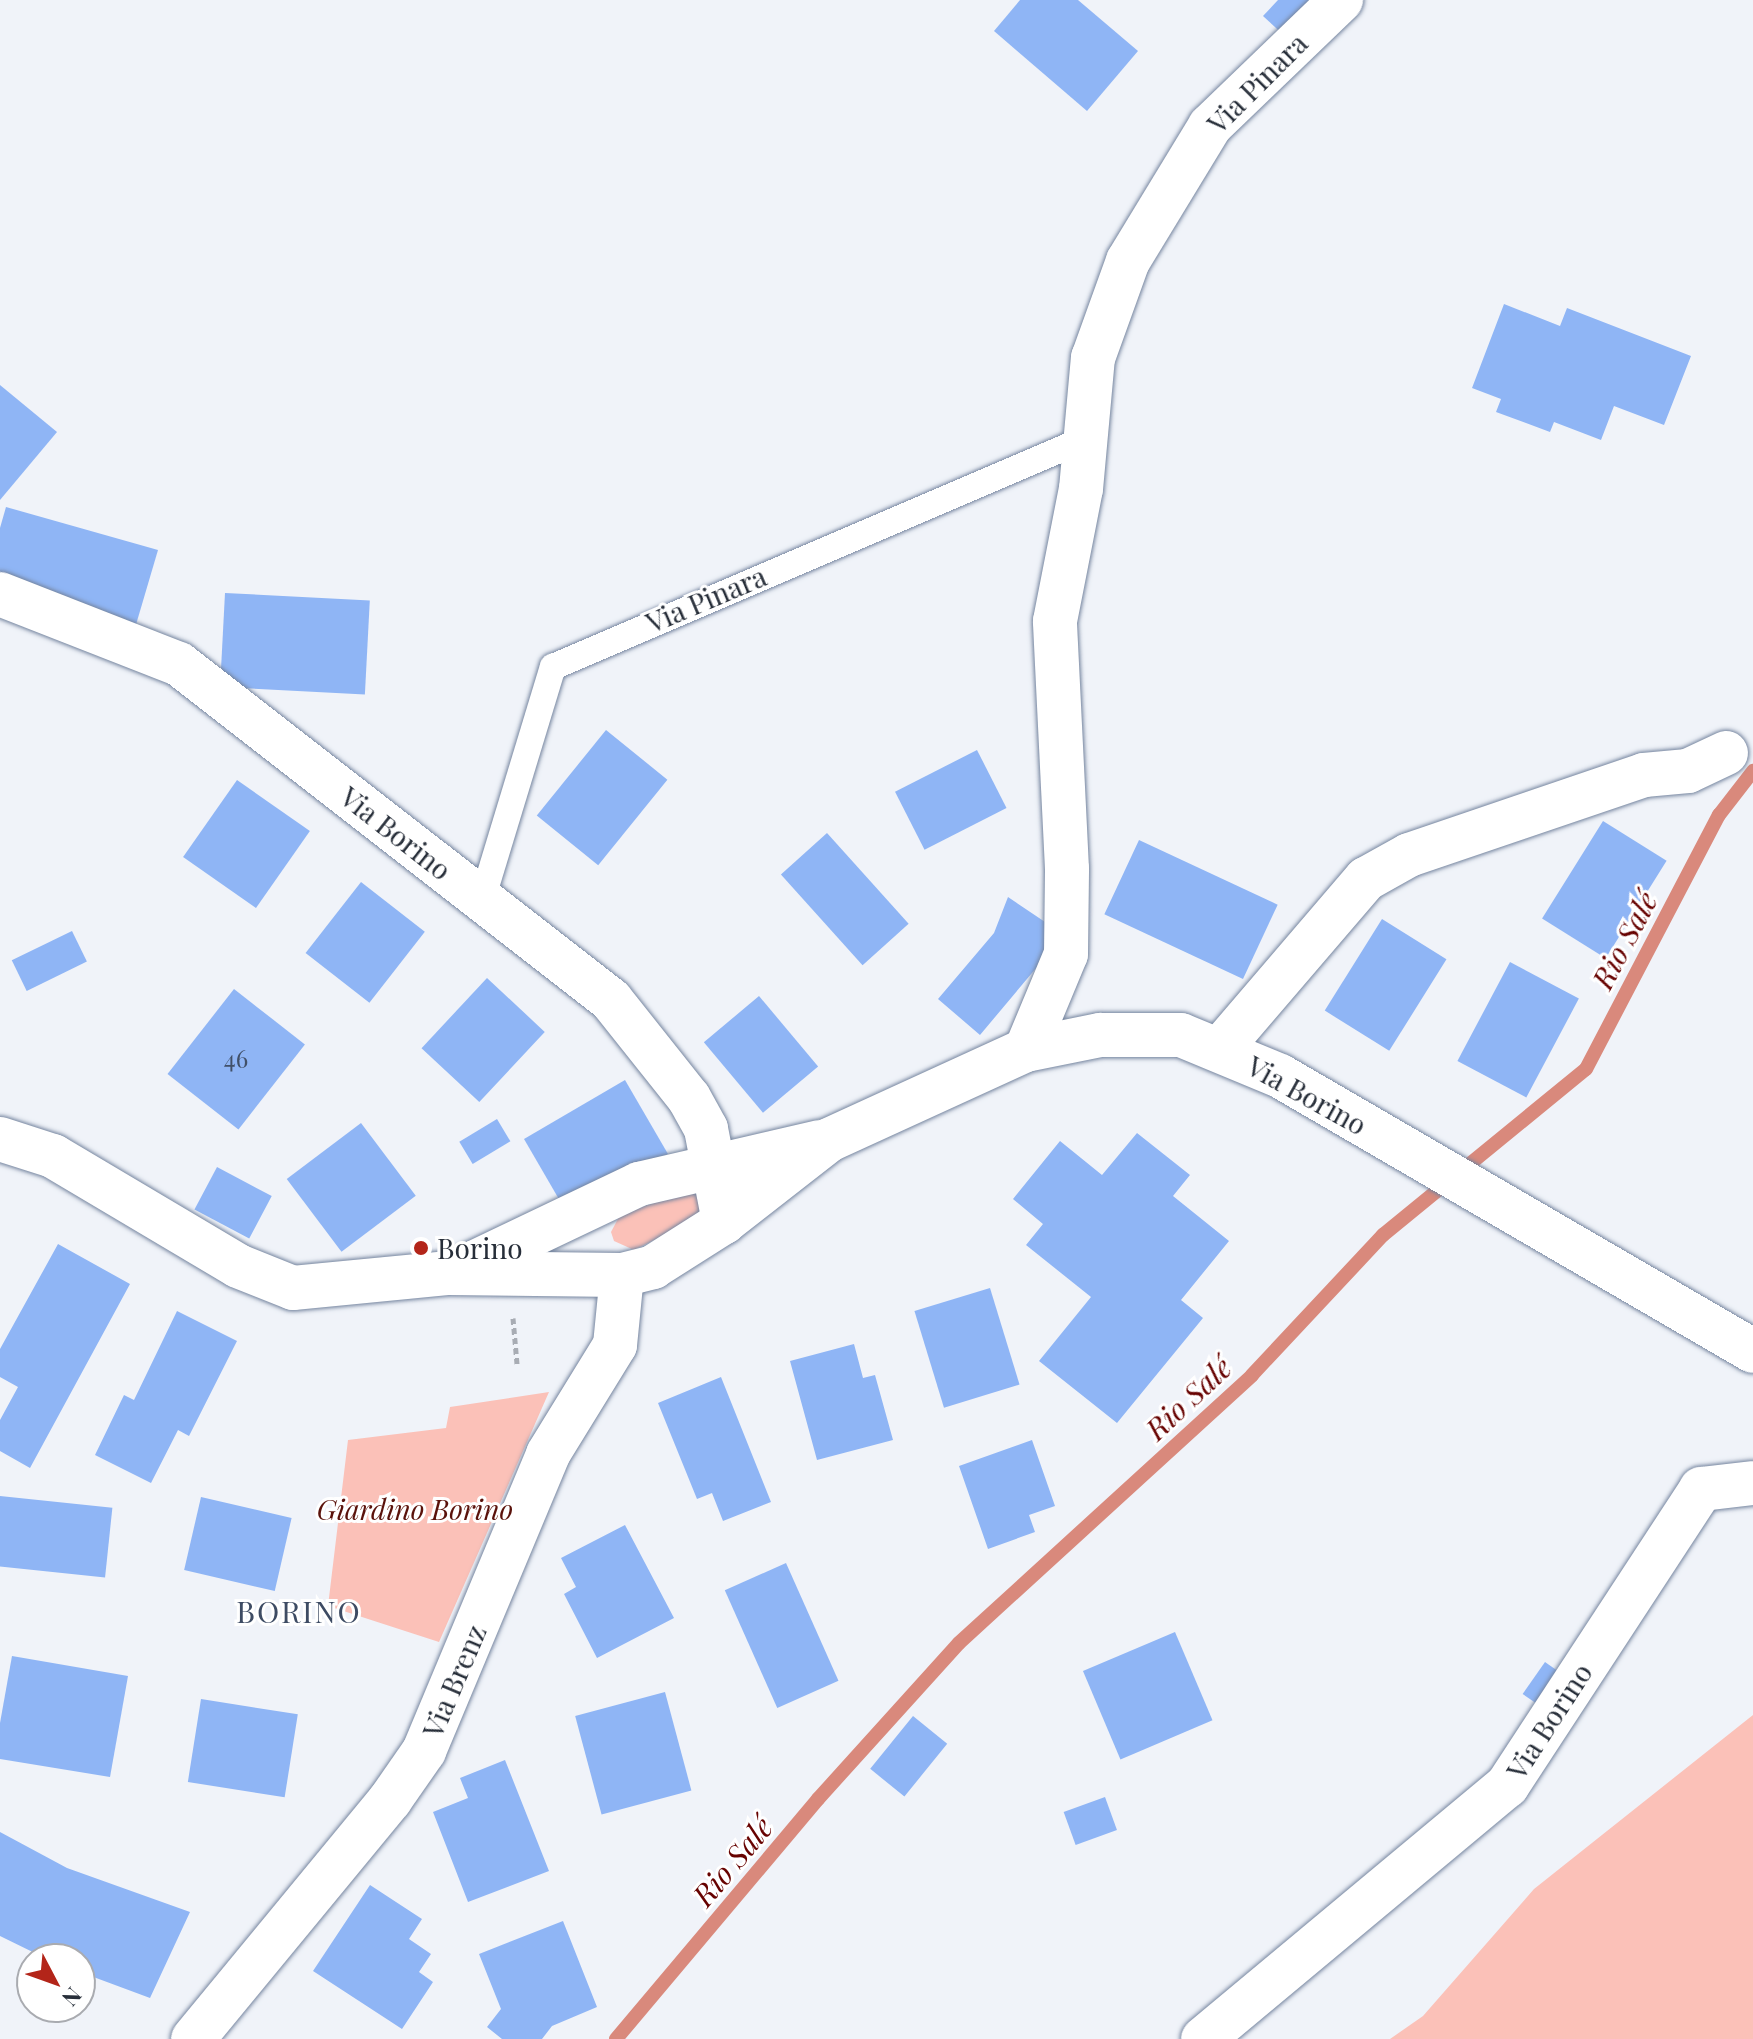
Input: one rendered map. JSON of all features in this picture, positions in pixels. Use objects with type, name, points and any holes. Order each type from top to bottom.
[{"type":"street","name":"Via Pinara","points":[[1026,1050],[1066,954],[1067,869],[1055,621],[1085,439],[1093,358],[1128,261],[1210,126],[1341,0]]},
{"type":"street","name":"Via Borino","points":[[0,594],[179,664],[611,1000],[689,1098],[706,1129],[724,1222]]},
{"type":"street","points":[[1221,1048],[1366,879],[1423,850],[1644,775],[1688,771],[1726,753]]},
{"type":"street","name":"Via Borino","points":[[449,1273],[639,1184],[714,1164],[829,1140],[1026,1050],[1060,1039],[1181,1035],[1221,1048],[1753,1351]]},
{"type":"street","name":"Via Borino","points":[[0,1139],[82,1171],[270,1281],[315,1288],[449,1273],[615,1275],[653,1267],[724,1222],[829,1140]]},
{"type":"street","points":[[603,1200],[582,1237],[586,1253],[615,1275]]},
{"type":"street","name":"Via Brenz","points":[[193,2039],[390,1800],[424,1751],[548,1454],[615,1345],[615,1275]]},
{"type":"street","name":"Via Borino","points":[[1203,2039],[1507,1786],[1701,1489],[1753,1483]]},
{"type":"lane","name":"Via Pinara","points":[[482,900],[553,667],[1085,439]]},
{"type":"path","points":[[512,1310],[517,1364]]},
{"type":"green space","points":[[699,1187],[710,1212],[634,1250],[614,1241],[611,1232],[620,1215]]},
{"type":"green space","name":"Giardino Borino","points":[[549,1392],[439,1642],[328,1606],[348,1440],[446,1428],[450,1407]]},
{"type":"green space","points":[[1753,1715],[1753,2039],[1390,2039],[1423,2016],[1534,1889]]},
{"type":"building","points":[[1020,0],[1078,0],[1138,51],[1087,111],[994,31]]},
{"type":"building","points":[[1278,0],[1324,0],[1288,39],[1263,16]]},
{"type":"building","points":[[1504,304],[1560,326],[1567,308],[1691,356],[1664,425],[1614,406],[1601,440],[1554,422],[1550,432],[1496,412],[1501,399],[1472,388]]},
{"type":"building","points":[[0,385],[57,432],[0,500]]},
{"type":"building","points":[[6,507],[158,550],[135,628],[0,589],[0,528]]},
{"type":"building","points":[[225,593],[370,601],[365,694],[220,687]]},
{"type":"building","points":[[606,730],[667,780],[598,865],[537,815]]},
{"type":"building","points":[[977,750],[1007,808],[925,850],[895,792]]},
{"type":"building","points":[[237,780],[310,831],[256,908],[183,857]]},
{"type":"building","points":[[1603,821],[1667,861],[1606,958],[1542,919]]},
{"type":"building","points":[[827,833],[909,924],[863,965],[781,874]]},
{"type":"building","points":[[1139,840],[1278,905],[1243,979],[1104,914]]},
{"type":"building","points":[[361,882],[425,932],[369,1003],[306,953]]},
{"type":"building","points":[[1008,897],[1054,928],[1037,967],[980,1035],[938,999],[994,933]]},
{"type":"building","points":[[1382,919],[1446,959],[1389,1051],[1325,1011]]},
{"type":"building","points":[[72,931],[87,962],[27,991],[12,960]]},
{"type":"building","points":[[1510,962],[1579,999],[1526,1098],[1457,1061]]},
{"type":"building","points":[[487,978],[545,1032],[479,1102],[422,1048]]},
{"type":"building","points":[[234,989],[305,1044],[238,1130],[168,1074]]},
{"type":"building","points":[[759,996],[818,1066],[763,1113],[704,1042]]},
{"type":"building","points":[[625,1080],[668,1154],[586,1202],[560,1201],[524,1139]]},
{"type":"building","points":[[497,1119],[510,1141],[473,1164],[459,1142]]},
{"type":"building","points":[[361,1123],[416,1196],[341,1252],[287,1179]]},
{"type":"building","points":[[1137,1133],[1190,1175],[1173,1196],[1229,1241],[1181,1300],[1203,1318],[1117,1423],[1039,1361],[1091,1297],[1026,1245],[1043,1224],[1013,1199],[1060,1141],[1102,1175]]},
{"type":"building","points":[[217,1167],[272,1196],[249,1238],[194,1209]]},
{"type":"building","points":[[58,1244],[130,1284],[30,1468],[0,1451],[0,1420],[18,1387],[0,1377],[0,1349]]},
{"type":"building","points":[[990,1288],[1020,1385],[944,1408],[914,1311]]},
{"type":"building","points":[[177,1311],[237,1341],[189,1436],[178,1430],[151,1483],[95,1455],[124,1395],[134,1400]]},
{"type":"building","points":[[854,1344],[863,1378],[875,1375],[893,1440],[817,1460],[790,1361]]},
{"type":"building","points":[[721,1377],[771,1502],[723,1521],[712,1493],[697,1499],[658,1403]]},
{"type":"building","points":[[1032,1440],[1055,1506],[1029,1515],[1035,1532],[988,1549],[959,1466]]},
{"type":"building","points":[[0,1496],[112,1508],[105,1577],[0,1566]]},
{"type":"building","points":[[201,1497],[292,1518],[275,1591],[184,1570]]},
{"type":"building","points":[[625,1525],[674,1618],[597,1658],[564,1594],[576,1587],[561,1558]]},
{"type":"building","points":[[786,1563],[838,1681],[777,1708],[725,1590]]},
{"type":"building","points":[[1175,1632],[1213,1720],[1120,1759],[1083,1671]]},
{"type":"building","points":[[12,1656],[128,1676],[110,1777],[0,1759],[0,1723]]},
{"type":"building","points":[[1545,1662],[1558,1671],[1536,1703],[1523,1694]]},
{"type":"building","points":[[665,1692],[691,1791],[602,1815],[575,1716]]},
{"type":"building","points":[[201,1699],[298,1714],[285,1797],[188,1782]]},
{"type":"building","points":[[913,1716],[947,1744],[904,1797],[870,1769]]},
{"type":"building","points":[[505,1760],[549,1871],[468,1902],[433,1812],[468,1798],[460,1778]]},
{"type":"building","points":[[1105,1797],[1117,1830],[1076,1845],[1064,1812]]},
{"type":"building","points":[[0,1832],[67,1868],[190,1912],[150,1998],[96,1978],[96,1943],[16,1944],[0,1936]]},
{"type":"building","points":[[370,1885],[422,1919],[409,1939],[431,1954],[419,1972],[433,1982],[402,2029],[313,1971]]},
{"type":"building","points":[[563,1921],[597,2007],[552,2026],[542,2039],[502,2039],[487,2027],[501,2009],[479,1954]]},
{"type":"waterway","name":"Rio Salé","points":[[616,2039],[818,1799],[959,1643],[1252,1375],[1383,1235],[1586,1069],[1719,815],[1753,771]]},
{"type":"place","name":"Borino","points":[[421,1248]]},
{"type":"district","name":"BORINO","points":[[299,1611]]}]
